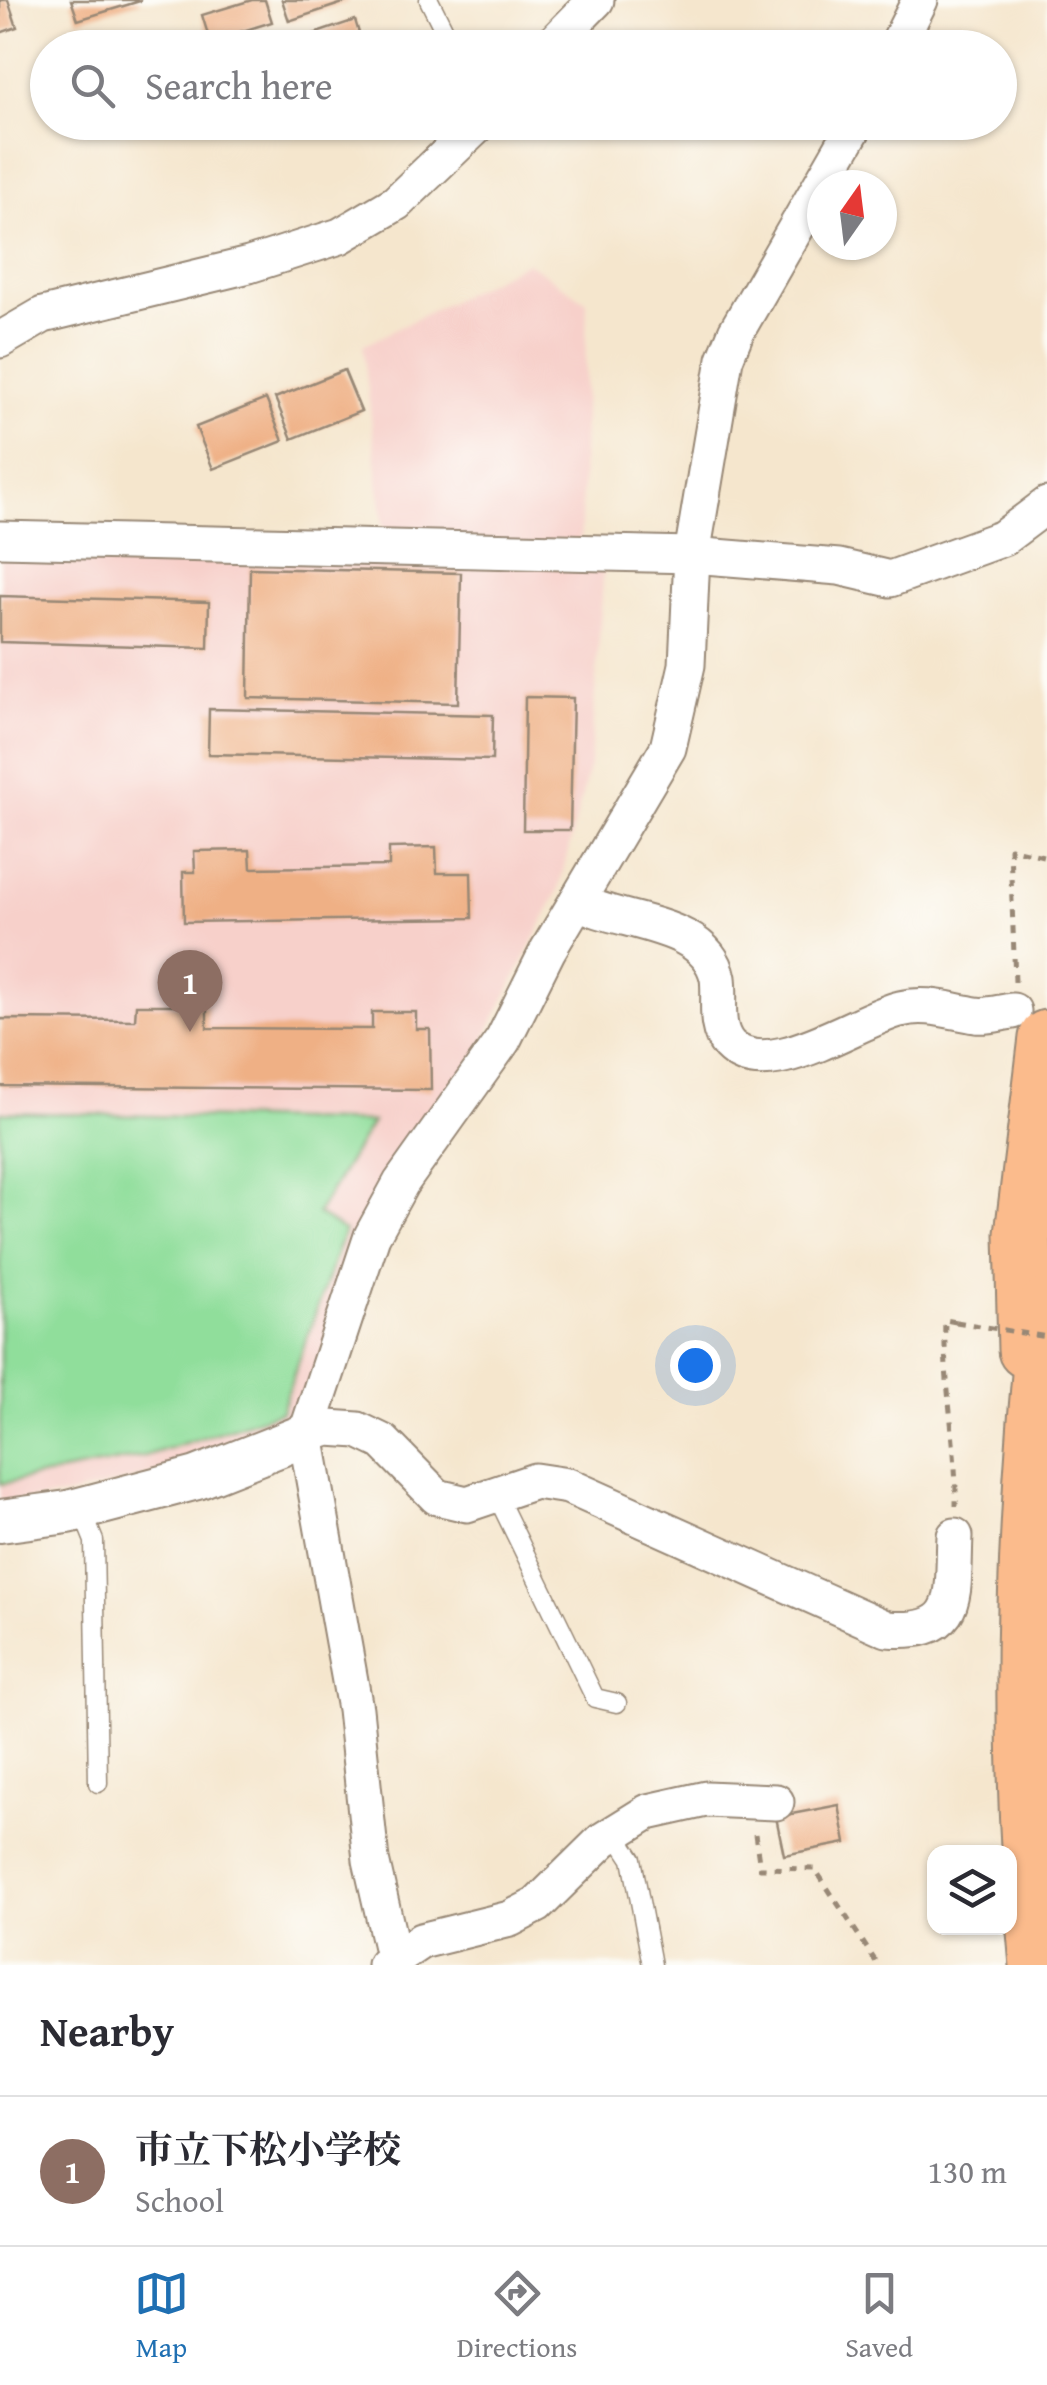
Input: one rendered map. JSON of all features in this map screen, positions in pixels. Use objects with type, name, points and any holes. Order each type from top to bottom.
[{"type":"highway","points":[[1030,1024],[1023,1234],[1029,1472],[1024,1621],[1038,1965]]},
{"type":"highway","points":[[1029,1472],[1047,1304]]},
{"type":"highway","points":[[1032,1885],[1047,1590]]},
{"type":"street","points":[[567,30],[596,0]]},
{"type":"street","points":[[905,30],[920,0]]},
{"type":"street","points":[[0,340],[43,314],[250,265],[340,236],[396,203],[462,140]]},
{"type":"street","points":[[763,1802],[706,1799],[648,1812],[615,1833],[537,1905],[510,1919],[421,1941],[391,1963],[371,1860],[355,1709],[306,1435],[372,1236],[401,1183],[503,1040],[577,901],[668,748],[687,665],[692,556],[725,360],[736,332],[847,140]]},
{"type":"street","points":[[0,538],[692,556],[839,567],[890,579],[930,561],[1003,538],[1047,506]]},
{"type":"street","points":[[577,901],[595,912],[677,934],[703,949],[718,975],[720,1024],[730,1045],[754,1058],[783,1057],[902,1008],[942,1006],[1030,1024]]},
{"type":"street","points":[[0,1521],[81,1509],[196,1478],[328,1428],[358,1430],[384,1442],[436,1497],[468,1504],[535,1482],[568,1486],[888,1629],[919,1632],[941,1620],[952,1602],[955,1536]]},
{"type":"lane","points":[[429,0],[444,30]]},
{"type":"lane","points":[[498,1496],[595,1698],[618,1704]]},
{"type":"lane","points":[[81,1509],[94,1541],[98,1784]]},
{"type":"lane","points":[[615,1833],[632,1859],[652,1965]]},
{"type":"path","points":[[1030,1024],[1016,944],[1010,848],[1047,856]]},
{"type":"path","points":[[955,1536],[957,1455],[944,1366],[945,1320],[1047,1338]]},
{"type":"path","points":[[763,1802],[760,1868],[815,1869],[878,1965]]},
{"type":"shaded area","points":[[527,262],[587,302],[580,562],[604,567],[590,763],[558,891],[304,1405],[288,1424],[180,1467],[66,1496],[0,1503],[0,556],[383,559],[383,524],[363,346]]},
{"type":"green space","points":[[0,1112],[372,1122],[317,1214],[344,1231],[281,1412],[145,1456],[0,1484]]},
{"type":"building","points":[[0,0],[8,0],[17,27],[0,33]]},
{"type":"building","points":[[71,0],[140,0],[140,1],[78,20]]},
{"type":"building","points":[[252,0],[265,0],[272,22],[246,30],[207,30],[202,15]]},
{"type":"building","points":[[282,0],[349,0],[349,1],[289,21]]},
{"type":"building","points":[[355,20],[358,30],[325,30]]},
{"type":"building","points":[[344,370],[361,411],[292,439],[275,398]]},
{"type":"building","points":[[266,399],[283,441],[213,469],[196,427]]},
{"type":"building","points":[[250,568],[461,573],[458,703],[248,698]]},
{"type":"building","points":[[0,596],[209,602],[208,648],[0,642]]},
{"type":"building","points":[[525,697],[573,698],[570,830],[523,830]]},
{"type":"building","points":[[209,709],[493,715],[492,760],[208,754]]},
{"type":"building","points":[[436,847],[437,873],[471,873],[472,918],[184,922],[183,872],[195,872],[194,851],[250,850],[251,868],[389,866],[389,848]]},
{"type":"building","points":[[136,1005],[207,1005],[207,1028],[372,1029],[372,1012],[416,1012],[416,1029],[430,1029],[431,1090],[0,1086],[0,1019],[135,1020]]},
{"type":"building","points":[[839,1805],[846,1843],[784,1855],[776,1817]]},
{"type":"place","name":"市立下松小学校","points":[[190,1032]]}]
